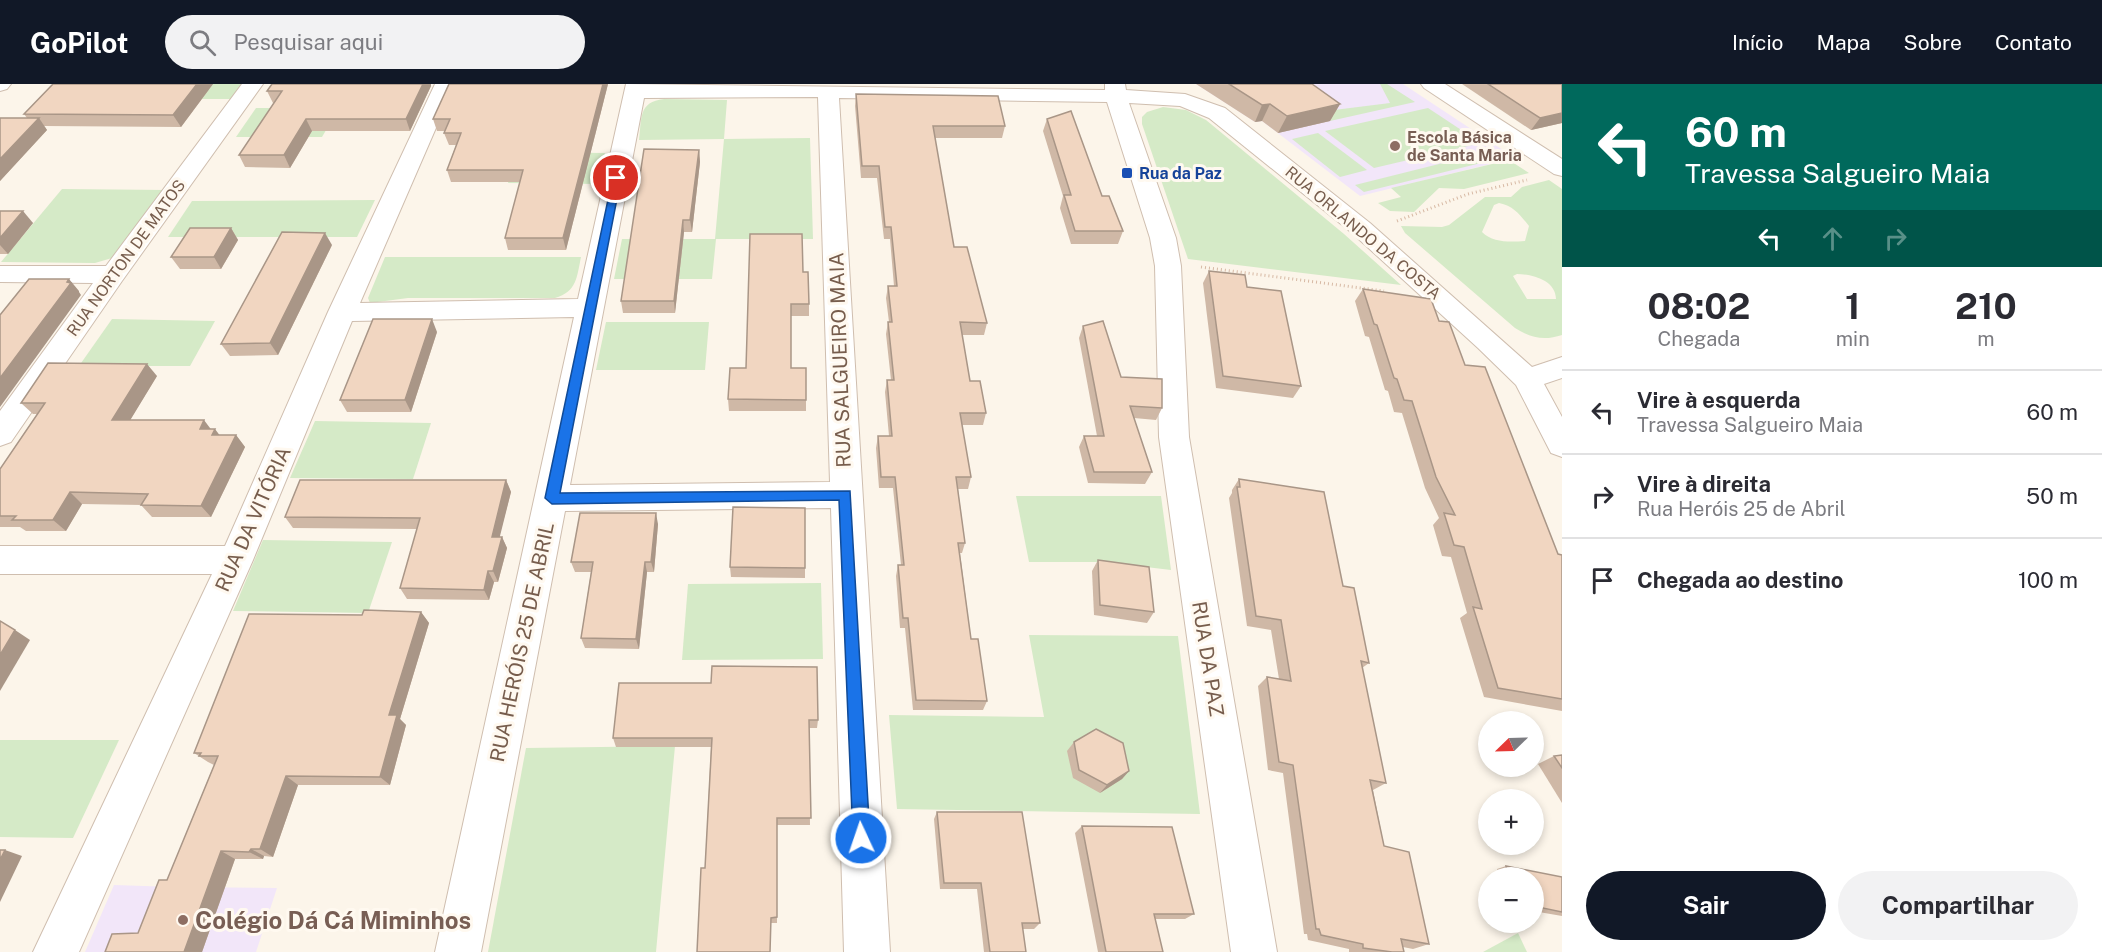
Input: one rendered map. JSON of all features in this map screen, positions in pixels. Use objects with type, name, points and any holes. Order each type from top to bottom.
[{"type":"street","name":"RUA NORTON DE MATOS","points":[[0,434],[112,275],[253,84]]},
{"type":"street","name":"RUA DA VITÓRIA","points":[[56,952],[236,560],[342,312],[445,84]]},
{"type":"street","points":[[1431,84],[1562,169]]},
{"type":"street","name":"RUA ORLANDO DA COSTA","points":[[635,88],[828,91],[1115,90],[1185,100],[1217,113],[1361,228],[1488,340],[1527,379],[1562,445]]},
{"type":"street","name":"RUA HERÓIS 25 DE ABRIL","points":[[458,952],[635,88]]},
{"type":"street","name":"RUA DA PAZ","points":[[1115,90],[1163,238],[1168,266],[1174,437],[1254,952]]},
{"type":"street","name":"RUA SALGUEIRO MAIA","points":[[828,91],[867,952]]},
{"type":"street","points":[[0,274],[112,275]]},
{"type":"street","points":[[342,312],[589,308]]},
{"type":"street","points":[[1527,379],[1562,367]]},
{"type":"street","points":[[552,498],[846,495]]},
{"type":"street","points":[[0,560],[236,560]]},
{"type":"path","points":[[1361,228],[1404,219],[1468,194],[1529,179]]},
{"type":"path","points":[[1168,266],[1189,266],[1412,295],[1432,291]]},
{"type":"shaded area","name":"Escola Básica de Santa Maria","points":[[1196,84],[1403,84],[1515,158],[1360,196],[1262,121],[1255,122]]},
{"type":"shaded area","name":"Colégio Dá Cá Miminhos","points":[[114,885],[277,888],[256,952],[85,952]]},
{"type":"green space","points":[[132,84],[243,84],[233,99],[123,99]]},
{"type":"green space","points":[[1380,84],[1387,84],[1415,102],[1330,121],[1334,110],[1390,103]]},
{"type":"green space","points":[[664,99],[727,100],[724,139],[639,140],[641,118],[645,107]]},
{"type":"green space","points":[[1163,107],[1186,110],[1206,120],[1344,234],[1401,285],[1188,259],[1142,124],[1142,117],[1147,112]]},
{"type":"green space","points":[[256,108],[339,108],[322,137],[236,137]]},
{"type":"green space","points":[[1428,108],[1481,143],[1374,168],[1325,131]]},
{"type":"green space","points":[[1318,133],[1367,170],[1340,177],[1292,139]]},
{"type":"green space","points":[[810,138],[813,239],[716,239],[712,279],[614,279],[622,239],[715,239],[724,139]]},
{"type":"green space","points":[[518,152],[605,153],[598,184],[508,183]]},
{"type":"green space","points":[[1483,153],[1493,160],[1364,192],[1355,185]]},
{"type":"green space","points":[[1509,160],[1529,173],[1464,189],[1439,188],[1414,212],[1390,211],[1378,203],[1401,197],[1391,188]]},
{"type":"green space","points":[[1549,180],[1562,189],[1562,335],[1555,337],[1538,338],[1515,328],[1405,233],[1401,226],[1442,227],[1449,225],[1485,197],[1511,197],[1522,187]],"holes":[[[1499,203],[1513,209],[1529,226],[1525,241],[1496,240],[1482,232],[1494,205]],[[1517,274],[1542,279],[1552,287],[1556,299],[1527,299],[1513,276]]]},
{"type":"green space","points":[[62,189],[167,190],[112,258],[95,263],[1,262]]},
{"type":"green space","points":[[375,200],[357,237],[168,237],[192,201]]},
{"type":"green space","points":[[385,257],[581,257],[577,277],[572,287],[568,292],[555,298],[408,298],[370,303],[368,298]]},
{"type":"green space","points":[[112,319],[215,321],[190,366],[79,366]]},
{"type":"green space","points":[[606,322],[709,322],[705,370],[596,370]]},
{"type":"green space","points":[[315,421],[431,423],[413,479],[290,478]]},
{"type":"green space","points":[[1016,496],[1161,496],[1171,570],[1104,562],[1029,562]]},
{"type":"green space","points":[[263,540],[392,542],[368,613],[233,611]]},
{"type":"green space","points":[[821,583],[823,659],[682,660],[688,584]]},
{"type":"green space","points":[[1029,635],[1178,636],[1200,814],[897,809],[889,715],[1044,717]]},
{"type":"green space","points":[[0,740],[119,740],[73,838],[0,837]]},
{"type":"green space","points":[[675,746],[656,952],[488,952],[526,748]]},
{"type":"green space","points":[[1518,933],[1527,952],[1483,952]]},
{"type":"building","points":[[53,84],[197,84],[173,115],[24,114]]},
{"type":"building","points":[[272,84],[423,84],[406,119],[306,119],[284,155],[239,155],[282,91],[267,91]]},
{"type":"building","points":[[449,84],[603,84],[563,238],[505,238],[523,170],[447,170],[461,133],[444,133],[450,119],[433,119]]},
{"type":"building","points":[[1229,84],[1312,84],[1340,104],[1287,116],[1270,104],[1262,105]]},
{"type":"building","points":[[1488,84],[1562,84],[1562,113],[1540,118]]},
{"type":"building","points":[[856,94],[998,96],[1005,126],[933,126],[954,247],[967,247],[987,323],[960,322],[970,381],[980,381],[986,413],[960,413],[971,477],[956,477],[965,543],[958,543],[971,639],[978,639],[987,701],[916,700],[908,618],[903,618],[898,565],[904,565],[895,477],[881,477],[878,436],[892,436],[887,380],[894,380],[888,322],[892,322],[888,286],[897,286],[891,227],[885,227],[879,166],[862,166]]},
{"type":"building","points":[[1071,111],[1102,196],[1109,196],[1123,231],[1075,231],[1064,195],[1071,195],[1047,119]]},
{"type":"building","points":[[0,118],[39,118],[0,159]]},
{"type":"building","points":[[644,149],[699,150],[690,220],[683,220],[674,301],[621,301]]},
{"type":"building","points":[[0,211],[23,211],[0,238]]},
{"type":"building","points":[[190,228],[231,228],[214,257],[171,257]]},
{"type":"building","points":[[282,232],[325,233],[270,343],[221,344]]},
{"type":"building","points":[[750,234],[802,234],[803,272],[808,272],[809,304],[791,304],[791,368],[806,368],[806,400],[728,399],[730,368],[746,368]]},
{"type":"building","points":[[1209,271],[1245,275],[1247,287],[1281,291],[1301,386],[1223,376]]},
{"type":"building","points":[[29,279],[69,279],[67,282],[71,283],[0,378],[0,315]]},
{"type":"building","points":[[1363,289],[1431,299],[1439,321],[1449,322],[1465,365],[1485,367],[1558,554],[1562,555],[1562,699],[1498,688],[1473,607],[1482,609],[1464,547],[1454,545],[1444,513],[1455,515],[1436,477],[1412,401],[1404,400],[1397,379],[1394,378]]},
{"type":"building","points":[[373,319],[432,319],[405,400],[340,400]]},
{"type":"building","points":[[1103,321],[1121,377],[1162,379],[1162,408],[1130,406],[1152,472],[1094,472],[1084,436],[1104,436],[1083,326]]},
{"type":"building","points":[[48,363],[147,364],[112,420],[204,420],[200,429],[215,429],[212,435],[236,435],[201,506],[141,505],[148,494],[70,492],[53,520],[12,520],[16,516],[0,516],[0,469],[45,403],[21,403]]},
{"type":"building","points":[[1239,479],[1324,492],[1343,586],[1354,588],[1369,663],[1361,661],[1386,783],[1370,780],[1384,846],[1409,852],[1429,944],[1401,939],[1404,952],[1392,952],[1363,948],[1363,944],[1321,935],[1319,929],[1316,929],[1293,765],[1279,762],[1267,677],[1291,681],[1281,620],[1256,616],[1237,487],[1240,487]]},
{"type":"building","points":[[300,480],[506,480],[492,537],[502,537],[493,571],[488,571],[484,590],[400,588],[420,518],[285,517]]},
{"type":"building","points":[[733,507],[805,508],[805,568],[730,567]]},
{"type":"building","points":[[580,513],[656,513],[651,562],[645,562],[636,639],[581,638],[593,562],[571,562]]},
{"type":"building","points":[[1098,560],[1149,567],[1154,612],[1100,605]]},
{"type":"building","points":[[364,610],[421,612],[389,715],[397,715],[380,777],[286,776],[260,849],[251,849],[249,852],[221,851],[184,952],[105,952],[112,934],[138,933],[159,880],[167,880],[218,756],[199,756],[201,753],[194,753],[249,614],[362,615]]},
{"type":"building","points":[[0,621],[15,630],[0,655]]},
{"type":"building","points":[[712,666],[817,667],[818,720],[809,720],[811,818],[777,818],[777,917],[771,918],[770,952],[697,952],[701,868],[705,868],[712,738],[613,738],[619,683],[711,683]]},
{"type":"building","points":[[1096,729],[1123,743],[1129,771],[1107,785],[1079,770],[1074,742]]},
{"type":"building","points":[[1562,755],[1562,768],[1554,756]]},
{"type":"building","points":[[937,812],[1022,812],[1040,923],[1022,923],[1026,952],[990,952],[981,883],[944,883]]},
{"type":"building","points":[[1082,826],[1172,827],[1194,914],[1154,914],[1163,952],[1106,952]]},
{"type":"building","points":[[0,850],[5,850],[0,860]]},
{"type":"building","points":[[1544,873],[1562,877],[1562,912],[1544,908]]},
{"type":"place","name":"Escola Básica de Santa Maria","points":[[1395,146]]},
{"type":"place","name":"Rua da Paz","points":[[1127,173]]},
{"type":"place","name":"Colégio Dá Cá Miminhos","points":[[183,920]]},
{"type":"route","points":[[616,178],[552,498],[846,495],[861,838]]}]
